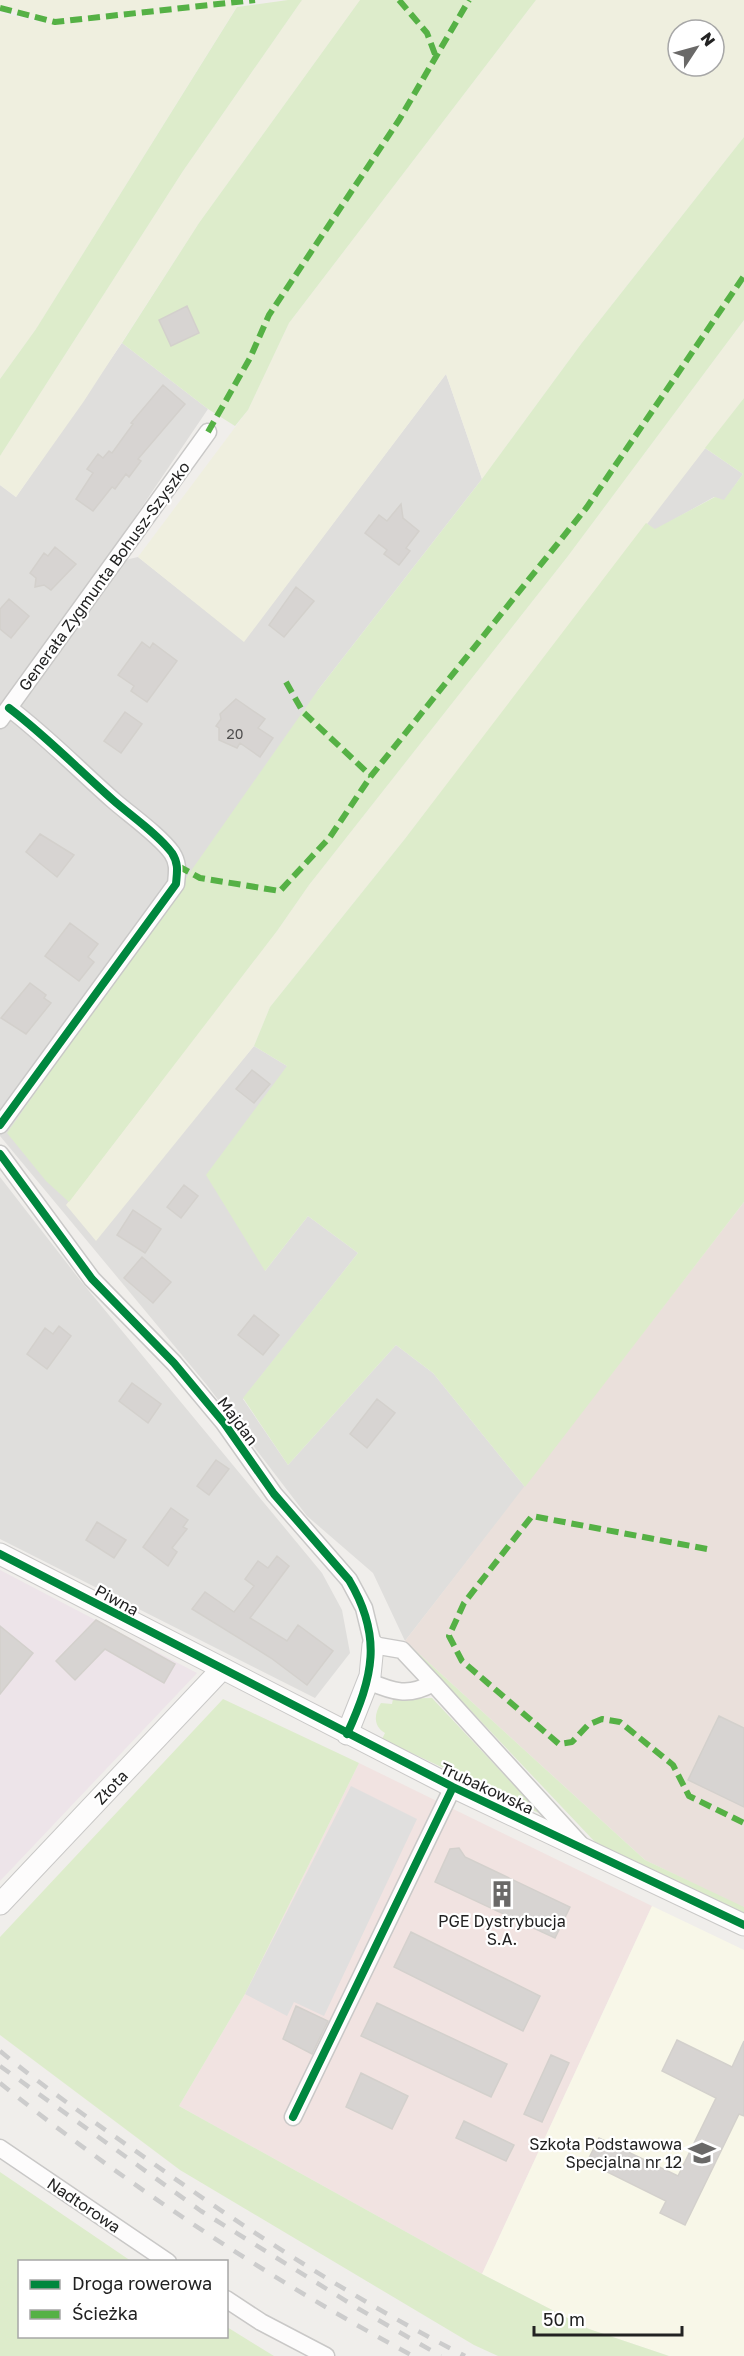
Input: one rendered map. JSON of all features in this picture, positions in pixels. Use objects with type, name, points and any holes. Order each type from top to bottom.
[{"type":"street","name":"Generała Zygmunta Bohusz-Szyszko","points":[[4,714],[208,432]]},
{"type":"street","points":[[0,1125],[176,884],[178,866],[165,846],[90,779],[48,737],[4,714]]},
{"type":"street","name":"Majdan","points":[[0,1154],[92,1279],[174,1363],[224,1423],[274,1494],[349,1580],[364,1608],[373,1645],[368,1681],[347,1734]]},
{"type":"street","name":"Piwna","points":[[0,1554],[221,1670]]},
{"type":"street","points":[[373,1645],[402,1650],[585,1849]]},
{"type":"street","name":"Trubakowska","points":[[221,1670],[453,1787],[744,1925]]},
{"type":"street","name":"Złota","points":[[0,1904],[221,1670]]},
{"type":"street","points":[[368,1681],[391,1691],[404,1693],[413,1693],[433,1683]]},
{"type":"street","points":[[293,2117],[453,1787]]},
{"type":"street","name":"Nadtorowa","points":[[0,2148],[165,2260]]},
{"type":"street","points":[[228,2300],[261,2322],[326,2356]]},
{"type":"shaded area","points":[[122,343],[208,409],[133,520],[116,562],[138,557],[244,641],[446,374],[482,479],[318,690],[101,1229],[254,1046],[287,1066],[265,1271],[308,1216],[358,1253],[243,1399],[288,1465],[396,1345],[433,1373],[525,1487],[405,1641],[373,1573],[307,1516],[206,1384],[0,1136],[0,485],[16,497]]},
{"type":"shaded area","points":[[705,448],[743,474],[724,501],[714,497],[655,530],[646,523]]},
{"type":"shaded area","points":[[0,1177],[80,1280],[322,1573],[342,1610],[350,1653],[315,1698],[0,1539]]},
{"type":"shaded area","points":[[744,1202],[744,1908],[645,1860],[405,1641]]},
{"type":"shaded area","points":[[0,1570],[197,1673],[0,1881]]},
{"type":"shaded area","points":[[359,1763],[652,1906],[482,2274],[179,2106],[245,1994]]},
{"type":"shaded area","points":[[351,1786],[417,1819],[324,2016],[294,2002],[287,2016],[245,1994]]},
{"type":"shaded area","points":[[652,1906],[744,1950],[744,2356],[669,2356],[589,2329],[482,2274]]},
{"type":"green space","points":[[0,0],[241,0],[36,329],[0,379],[0,13],[50,24],[0,7]]},
{"type":"green space","points":[[302,0],[360,0],[199,223],[84,401],[16,497],[0,485],[0,456],[183,171]]},
{"type":"green space","points":[[302,0],[183,171],[0,456],[0,379],[36,329],[237,7]]},
{"type":"green space","points":[[360,0],[536,0],[289,323],[248,410],[235,426],[208,409],[122,343],[199,223]]},
{"type":"green space","points":[[536,0],[744,0],[744,137],[581,344],[482,479],[446,374],[244,642],[138,557],[248,410],[289,323]]},
{"type":"green space","points":[[744,137],[744,320],[568,556],[309,885],[277,931],[69,1202],[46,1181],[7,1133],[318,690],[482,479],[581,344]]},
{"type":"green space","points":[[744,320],[744,398],[404,840],[270,1007],[254,1046],[96,1241],[66,1205],[277,931],[309,885],[568,556]]},
{"type":"green space","points":[[744,398],[744,1202],[525,1487],[433,1373],[396,1345],[288,1465],[243,1398],[358,1253],[308,1216],[265,1271],[206,1175],[287,1066],[254,1046],[270,1007],[404,840],[646,523],[655,529],[715,497],[724,500],[743,474],[705,448]]},
{"type":"green space","points":[[405,1641],[645,1860],[744,1907],[744,1913],[595,1842]]},
{"type":"green space","points":[[432,1698],[541,1814],[382,1739],[385,1733],[378,1727],[376,1720],[381,1703],[392,1704],[393,1699]]},
{"type":"green space","points":[[223,1699],[359,1763],[245,1994],[179,2106],[482,2274],[589,2329],[669,2356],[498,2356],[474,2345],[180,2170],[0,2035],[0,1937]]},
{"type":"green space","points":[[0,2172],[130,2260],[18,2260],[18,2338],[228,2338],[228,2328],[274,2356],[0,2356]]},
{"type":"building","points":[[187,306],[199,333],[171,346],[159,320]]},
{"type":"building","points":[[163,385],[185,404],[138,459],[141,461],[129,477],[126,474],[115,489],[112,487],[93,511],[76,499],[93,473],[87,469],[98,454],[103,458],[109,451],[112,453],[133,424],[131,423]]},
{"type":"building","points":[[401,504],[403,518],[419,531],[406,548],[410,551],[399,565],[384,554],[387,550],[365,533],[379,515],[387,521]]},
{"type":"building","points":[[55,547],[76,564],[51,590],[44,585],[35,587],[36,578],[30,573],[44,553],[48,556]]},
{"type":"building","points":[[296,587],[314,601],[284,637],[269,625]]},
{"type":"building","points":[[9,599],[29,616],[11,638],[0,629],[0,609]]},
{"type":"building","points":[[142,642],[150,648],[153,643],[177,661],[147,702],[131,691],[134,686],[118,675]]},
{"type":"building","points":[[236,699],[265,719],[258,728],[273,738],[260,757],[240,743],[237,748],[219,740],[219,728],[216,726],[221,719],[220,714]]},
{"type":"building","points":[[125,712],[142,724],[121,753],[104,741]]},
{"type":"building","points":[[40,834],[74,855],[57,877],[26,852]]},
{"type":"building","points":[[70,923],[98,944],[88,957],[94,962],[79,981],[45,956]]},
{"type":"building","points":[[30,983],[46,995],[44,998],[51,1003],[26,1034],[1,1018]]},
{"type":"building","points":[[252,1070],[270,1084],[254,1103],[236,1089]]},
{"type":"building","points":[[184,1185],[198,1196],[181,1218],[167,1207]]},
{"type":"building","points":[[133,1210],[161,1229],[145,1253],[117,1235]]},
{"type":"building","points":[[142,1257],[171,1282],[153,1303],[124,1278]]},
{"type":"building","points":[[254,1315],[279,1335],[263,1355],[238,1335]]},
{"type":"building","points":[[59,1326],[71,1336],[47,1369],[27,1354],[45,1328],[53,1334]]},
{"type":"building","points":[[132,1383],[161,1404],[148,1423],[119,1401]]},
{"type":"building","points":[[377,1399],[395,1413],[367,1448],[350,1434]]},
{"type":"building","points":[[216,1460],[229,1469],[209,1495],[197,1486]]},
{"type":"building","points":[[171,1508],[188,1520],[183,1527],[187,1529],[172,1548],[177,1552],[168,1566],[143,1547]]},
{"type":"building","points":[[97,1522],[126,1540],[114,1558],[86,1540]]},
{"type":"building","points":[[277,1556],[289,1566],[250,1618],[287,1641],[298,1625],[333,1651],[307,1685],[271,1658],[192,1609],[205,1592],[234,1612],[254,1586],[245,1579],[258,1561],[268,1568]]},
{"type":"building","points":[[96,1620],[175,1664],[164,1683],[105,1649],[75,1680],[56,1661]]},
{"type":"building","points":[[0,1626],[33,1653],[0,1694]]},
{"type":"building","points":[[719,1716],[744,1728],[744,1807],[688,1780]]},
{"type":"building","name":"PGE Dystrybucja S.A.","points":[[459,1848],[465,1857],[570,1907],[555,1938],[435,1882],[450,1849]]},
{"type":"building","points":[[411,1932],[540,1996],[523,2031],[394,1967]]},
{"type":"building","points":[[377,2003],[507,2064],[491,2097],[361,2036]]},
{"type":"building","points":[[296,2006],[328,2021],[312,2054],[283,2039]]},
{"type":"building","points":[[677,2040],[732,2067],[744,2041],[744,2116],[739,2114],[685,2225],[660,2213],[666,2201],[587,2162],[599,2138],[678,2176],[716,2098],[662,2071]]},
{"type":"building","points":[[551,2055],[569,2063],[542,2122],[524,2114]]},
{"type":"building","points":[[361,2073],[408,2096],[392,2129],[346,2107]]},
{"type":"building","points":[[464,2121],[514,2145],[506,2161],[456,2138]]},
{"type":"railway","points":[[0,2051],[91,2120],[263,2238],[342,2288],[465,2356]]},
{"type":"railway","points":[[0,2066],[201,2211],[359,2309],[441,2356]]},
{"type":"railway","points":[[0,2083],[97,2158],[200,2229],[306,2295],[413,2356]]},
{"type":"marked path","points":[[0,8],[55,22],[255,0]]},
{"type":"marked path","points":[[399,0],[427,33],[436,57]]},
{"type":"marked path","points":[[208,432],[250,358],[269,315],[399,120],[469,0]]},
{"type":"marked path","points":[[178,866],[200,878],[280,891],[330,837],[371,776],[587,507],[744,276]]},
{"type":"marked path","points":[[286,682],[303,712],[371,776]]},
{"type":"marked path","points":[[707,1549],[532,1516],[464,1603],[449,1636],[462,1661],[559,1744],[572,1742],[588,1725],[602,1719],[620,1722],[673,1765],[689,1796],[744,1823]]},
{"type":"cycle path","points":[[0,1125],[176,884],[177,872],[177,864],[172,853],[160,839],[9,708]]},
{"type":"cycle path","points":[[0,1154],[92,1279],[174,1363],[224,1423],[274,1494],[349,1580],[367,1620],[370,1657],[363,1694],[347,1734]]},
{"type":"cycle path","points":[[0,1554],[453,1787],[744,1925]]},
{"type":"cycle path","points":[[293,2117],[453,1787]]},
{"type":"place","name":"PGE Dystrybucja S.A.","points":[[502,1894]]},
{"type":"place","name":"Szkoła Podstawowa Specjalna nr 12","points":[[702,2153]]}]
